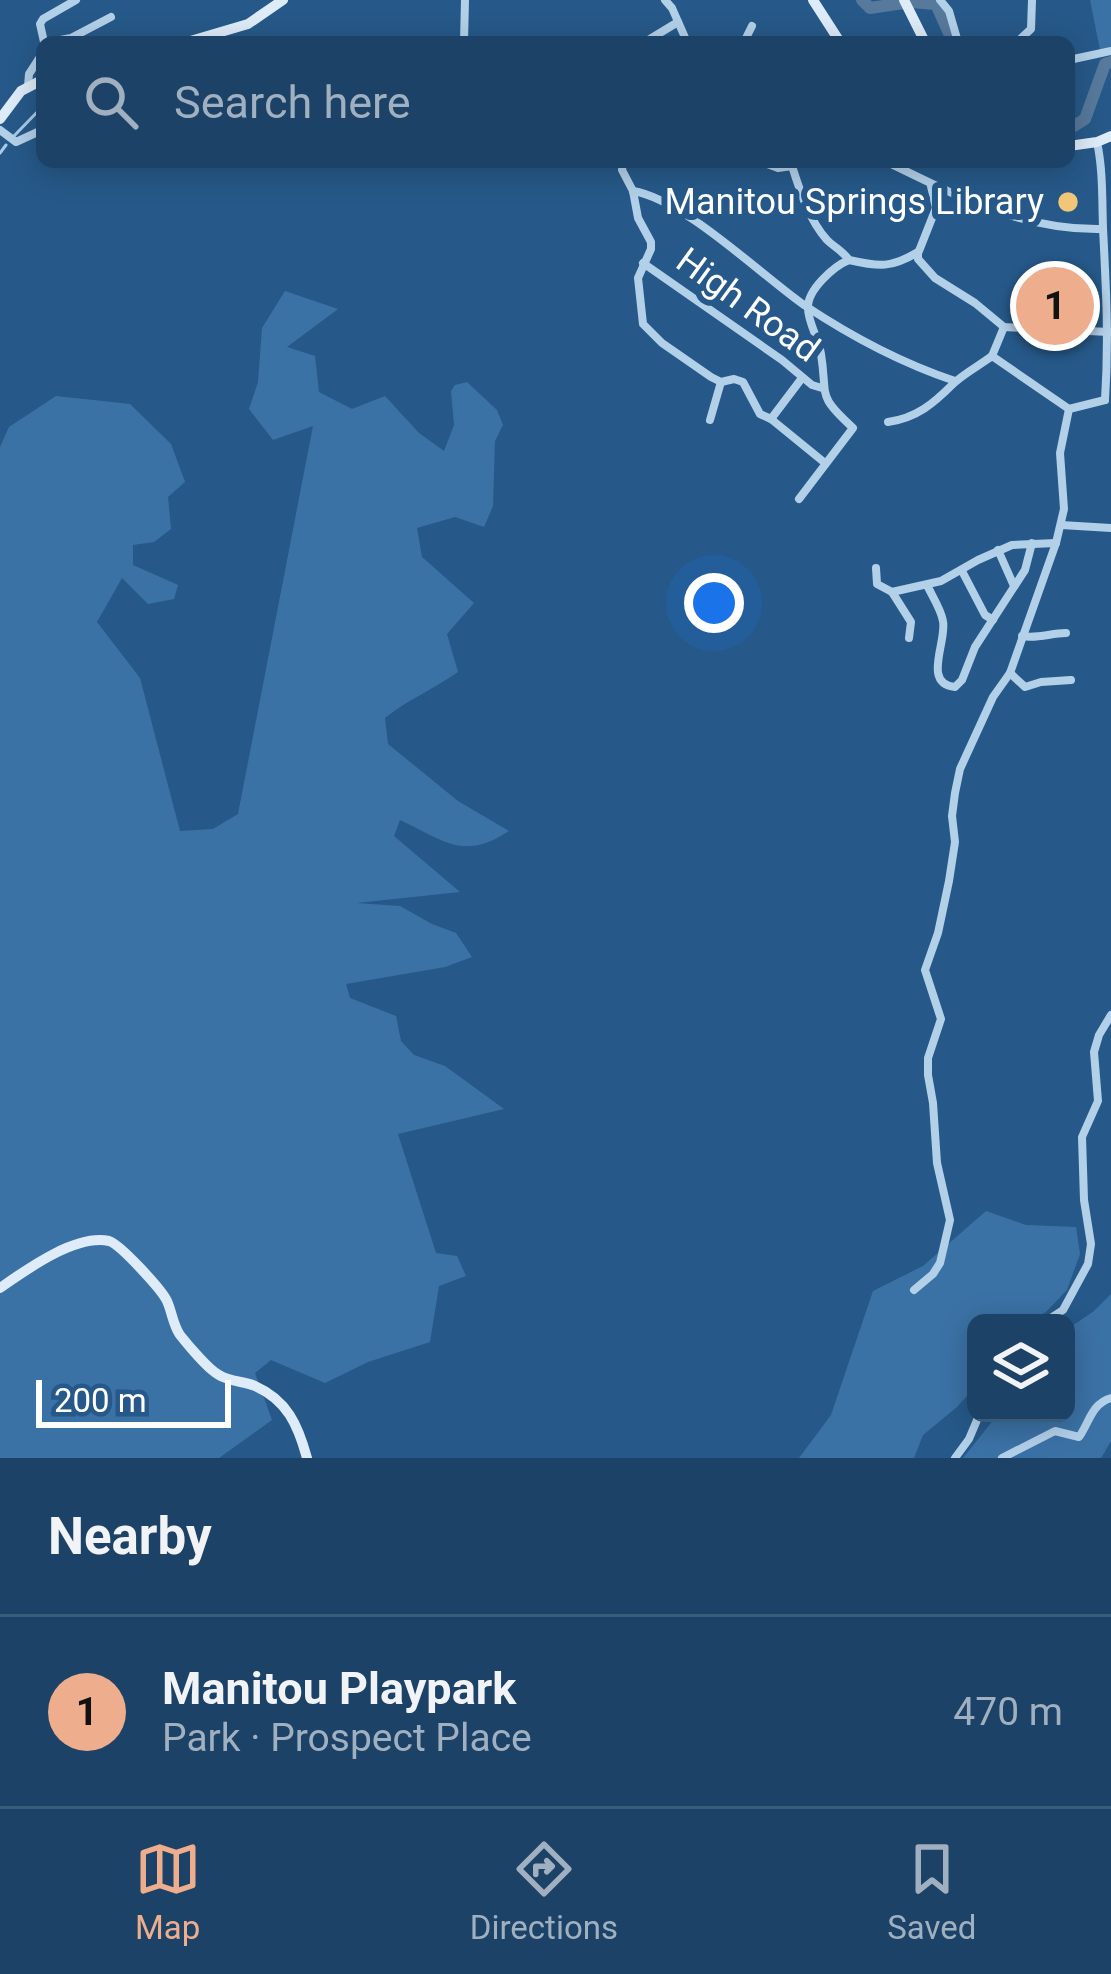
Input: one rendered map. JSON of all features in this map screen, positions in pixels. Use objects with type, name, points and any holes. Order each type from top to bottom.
[{"type":"street","points":[[45,36],[43,19],[76,0]]},
{"type":"street","points":[[208,36],[248,24],[283,0]]},
{"type":"street","points":[[464,36],[465,0]]},
{"type":"street","points":[[665,0],[684,36]]},
{"type":"street","points":[[813,0],[836,36]]},
{"type":"street","points":[[940,0],[949,11],[956,36]]},
{"type":"street","points":[[1023,36],[1031,29],[1032,0]]},
{"type":"street","points":[[906,5],[922,36]]},
{"type":"street","points":[[75,36],[111,16]]},
{"type":"street","points":[[655,36],[678,22]]},
{"type":"street","points":[[747,36],[752,26]]},
{"type":"street","points":[[1075,59],[1111,51]]},
{"type":"street","points":[[28,86],[27,78],[36,64]]},
{"type":"street","points":[[0,118],[21,91],[36,83]]},
{"type":"street","points":[[1,131],[13,142],[36,133]]},
{"type":"street","points":[[1075,145],[1111,136]]},
{"type":"street","points":[[992,356],[1069,410],[1108,404],[1103,229],[1107,187],[1097,142]]},
{"type":"street","points":[[622,168],[651,242],[637,285],[640,320],[662,343],[721,382],[743,382],[760,414],[826,463]]},
{"type":"street","points":[[795,168],[820,230],[849,260],[886,266],[918,252]]},
{"type":"street","points":[[900,168],[957,197],[1030,222],[1103,229]]},
{"type":"street","points":[[931,184],[936,208],[918,259],[935,278],[1004,327],[1109,332]]},
{"type":"street","points":[[632,191],[685,215],[808,307],[890,356],[956,381]]},
{"type":"street","points":[[936,208],[957,197]]},
{"type":"street","points":[[800,499],[853,428],[834,411],[822,388],[820,347],[808,307],[829,274],[849,260]]},
{"type":"street","name":"High Road","points":[[644,263],[822,388]]},
{"type":"street","points":[[888,422],[928,407],[992,356],[1004,327]]},
{"type":"street","points":[[771,419],[802,378]]},
{"type":"street","points":[[710,420],[721,382]]},
{"type":"street","points":[[914,1290],[940,1263],[950,1220],[937,1163],[928,1075],[928,1058],[941,1019],[925,970],[949,881],[959,769],[993,697],[1010,674],[1056,543],[1064,509],[1060,453],[1069,410]]},
{"type":"street","points":[[1061,525],[1111,528]]},
{"type":"street","points":[[927,585],[944,623],[937,674],[941,683],[955,687],[1024,570],[1032,543]]},
{"type":"street","points":[[892,592],[927,585],[998,550],[1056,543]]},
{"type":"street","points":[[998,550],[1014,586]]},
{"type":"street","points":[[876,568],[877,584],[892,592],[911,622],[909,638]]},
{"type":"street","points":[[962,571],[985,615],[993,620]]},
{"type":"street","points":[[1022,636],[1066,633]]},
{"type":"street","points":[[1010,674],[1025,687],[1071,680]]},
{"type":"street","points":[[1057,1314],[1088,1264],[1091,1244],[1082,1137],[1098,1101],[1094,1052],[1111,1016]]},
{"type":"street","points":[[0,1288],[74,1246],[107,1240],[118,1245],[161,1291],[179,1334],[211,1369],[282,1402],[291,1413],[307,1458]]},
{"type":"street","points":[[1002,1458],[1054,1431],[1079,1437],[1093,1409],[1111,1398]]},
{"type":"street","points":[[955,1458],[976,1422]]},
{"type":"shaded area","points":[[1090,0],[1111,0],[1111,51],[1101,55]]},
{"type":"shaded area","points":[[1043,286],[1071,292],[1070,314],[1064,318],[1038,316]]},
{"type":"shaded area","points":[[285,291],[338,309],[287,347],[315,356],[319,392],[352,409],[385,396],[419,433],[444,451],[454,425],[451,391],[455,385],[467,382],[497,410],[503,425],[495,441],[493,506],[484,527],[455,517],[417,528],[422,557],[474,603],[447,634],[458,672],[385,718],[388,744],[458,801],[509,831],[479,845],[454,845],[400,820],[394,836],[460,892],[356,903],[400,906],[456,933],[472,957],[445,967],[346,984],[350,998],[396,1016],[401,1041],[414,1055],[445,1066],[504,1109],[398,1134],[436,1253],[457,1256],[466,1276],[439,1286],[430,1342],[368,1362],[325,1383],[271,1360],[255,1373],[272,1420],[219,1458],[0,1458],[0,447],[9,427],[56,396],[130,404],[171,444],[185,482],[168,497],[171,529],[154,542],[133,545],[133,565],[178,585],[174,599],[148,604],[122,578],[97,622],[140,678],[180,831],[213,829],[238,814],[313,426],[273,440],[249,409],[258,382],[262,328]]},
{"type":"shaded area","points":[[986,1211],[1026,1225],[1076,1227],[1080,1254],[1067,1290],[1046,1312],[967,1314],[967,1396],[923,1435],[914,1458],[799,1458],[831,1415],[873,1291],[923,1266]]},
{"type":"shaded area","points":[[1111,1294],[1111,1441],[1101,1458],[963,1458],[992,1422],[1075,1422],[1075,1324]]},
{"type":"waterway","points":[[862,0],[870,8],[936,4],[950,36]]},
{"type":"waterway","points":[[1075,125],[1085,119],[1105,64],[1111,62]]},
{"type":"waterway","points":[[14,136],[36,113]]},
{"type":"waterway","points":[[0,153],[6,145]]},
{"type":"place","name":"Manitou Springs Library","points":[[1068,202]]},
{"type":"place","name":"Manitou Playpark","points":[[1055,306]]}]
